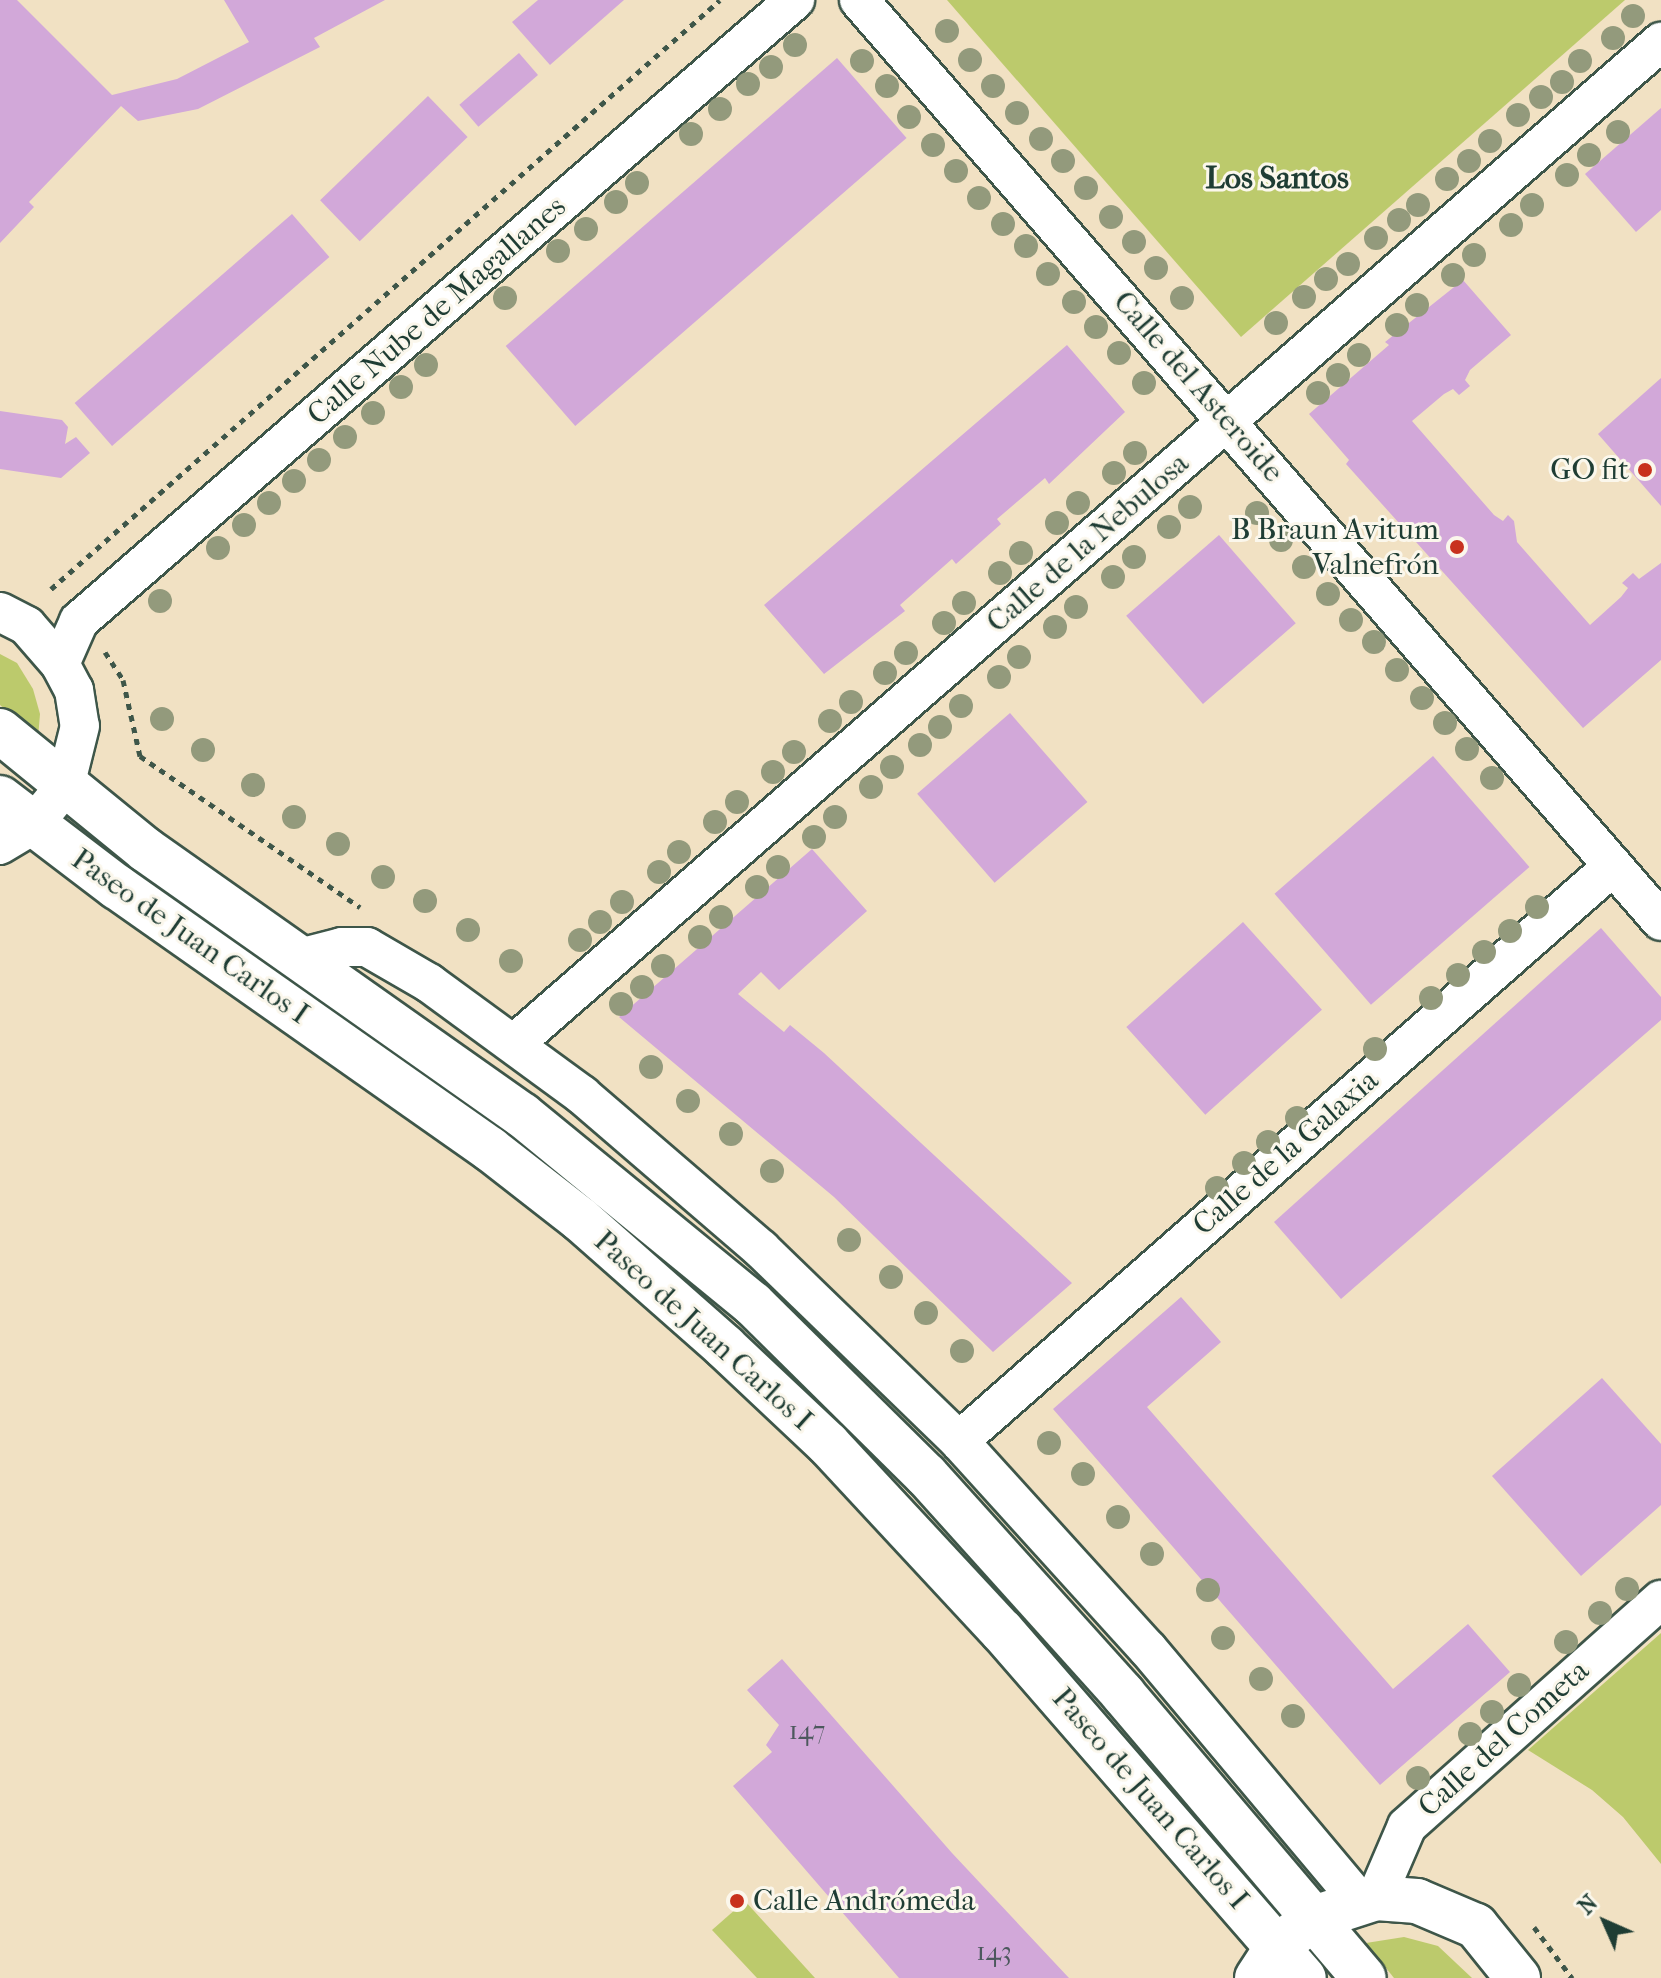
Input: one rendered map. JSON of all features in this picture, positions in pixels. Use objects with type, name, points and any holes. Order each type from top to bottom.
[{"type":"main road","name":"Paseo de Juan Carlos I","points":[[0,731],[65,786],[522,1115],[753,1304],[926,1475],[1123,1694],[1364,1978]]},
{"type":"main road","name":"Paseo de Juan Carlos I","points":[[0,798],[17,835],[490,1149],[580,1219],[725,1347],[922,1544],[1280,1967]]},
{"type":"main road","points":[[1280,1967],[1314,1918],[1368,1900],[1417,1901],[1476,1926],[1518,1978]]},
{"type":"street","name":"Calle Nube de Magallanes","points":[[60,664],[79,621],[795,0]]},
{"type":"street","name":"Calle del Asteroide","points":[[859,0],[1229,421],[1661,921]]},
{"type":"street","name":"Calle de la Nebulosa","points":[[515,1043],[1661,42]]},
{"type":"street","points":[[13,619],[79,621]]},
{"type":"street","points":[[13,619],[60,664],[74,690],[80,726],[65,786],[17,835]]},
{"type":"street","name":"Calle de la Galaxia","points":[[959,1441],[1613,866]]},
{"type":"street","name":"Paseo de Juan Carlos I","points":[[300,958],[342,947],[367,947],[515,1043],[761,1249],[959,1441],[1147,1648],[1368,1900]]},
{"type":"street","name":"Calle del Cometa","points":[[1368,1900],[1407,1826],[1661,1600]]},
{"type":"path","points":[[51,589],[720,0]]},
{"type":"green space","points":[[947,0],[1625,0],[1241,337]]},
{"type":"green space","points":[[0,654],[17,663],[33,689],[40,714],[38,738],[0,705]]},
{"type":"green space","points":[[1661,1633],[1661,1864],[1623,1817],[1592,1790],[1528,1750]]},
{"type":"green space","points":[[745,1901],[815,1978],[757,1978],[712,1930]]},
{"type":"green space","points":[[1404,1937],[1438,1946],[1472,1978],[1394,1978],[1366,1943]]},
{"type":"building","points":[[0,0],[17,0],[112,95],[177,79],[249,42],[224,0],[385,0],[314,38],[320,47],[198,109],[138,121],[121,106],[29,202],[34,207],[0,243]]},
{"type":"building","points":[[538,0],[624,0],[550,65],[512,22]]},
{"type":"building","points":[[519,53],[538,75],[478,127],[459,105]]},
{"type":"building","points":[[837,58],[907,138],[575,426],[506,346]]},
{"type":"building","points":[[428,96],[468,137],[360,241],[320,200]]},
{"type":"building","points":[[1661,108],[1661,210],[1636,232],[1585,174]]},
{"type":"building","points":[[292,214],[329,257],[112,446],[75,403]]},
{"type":"building","points":[[1463,280],[1511,335],[1470,370],[1465,380],[1470,386],[1459,395],[1453,389],[1444,394],[1412,421],[1494,515],[1503,521],[1508,515],[1514,521],[1517,542],[1590,625],[1621,597],[1628,588],[1622,583],[1633,573],[1639,579],[1661,563],[1661,660],[1583,728],[1346,464],[1349,460],[1309,414],[1389,345],[1385,342]]},
{"type":"building","points":[[1067,345],[1125,412],[1049,484],[1045,478],[997,519],[1001,524],[956,564],[952,559],[900,605],[905,611],[824,674],[764,605]]},
{"type":"building","name":"GO fit","points":[[1661,378],[1661,506],[1598,434]]},
{"type":"building","points":[[0,411],[62,420],[68,427],[65,444],[76,437],[90,453],[61,478],[0,469]]},
{"type":"building","points":[[1219,535],[1296,623],[1203,704],[1126,616]]},
{"type":"building","points":[[1010,713],[1087,802],[995,883],[917,794]]},
{"type":"building","points":[[1433,756],[1529,867],[1371,1005],[1275,894]]},
{"type":"building","points":[[812,849],[867,911],[779,990],[761,972],[738,994],[784,1032],[790,1025],[824,1053],[1072,1283],[993,1352],[834,1197],[619,1017]]},
{"type":"building","points":[[1243,922],[1322,1010],[1205,1115],[1126,1027]]},
{"type":"building","points":[[1601,928],[1661,997],[1661,1020],[1341,1299],[1274,1222]]},
{"type":"building","points":[[1181,1297],[1221,1342],[1147,1407],[1393,1689],[1468,1624],[1510,1672],[1380,1785],[1053,1409]]},
{"type":"building","points":[[1602,1378],[1661,1444],[1661,1505],[1581,1576],[1492,1476]]},
{"type":"building","points":[[782,1659],[952,1853],[1069,1978],[899,1978],[733,1786],[772,1752],[766,1745],[779,1725],[747,1690]]},
{"type":"place","name":"GO fit","points":[[1645,470]]},
{"type":"place","name":"B Braun Avitum Valnefrón","points":[[1457,547]]},
{"type":"place","name":"Calle Andrómeda","points":[[737,1901]]},
{"type":"district","name":"Los Santos","points":[[1277,178]]}]
